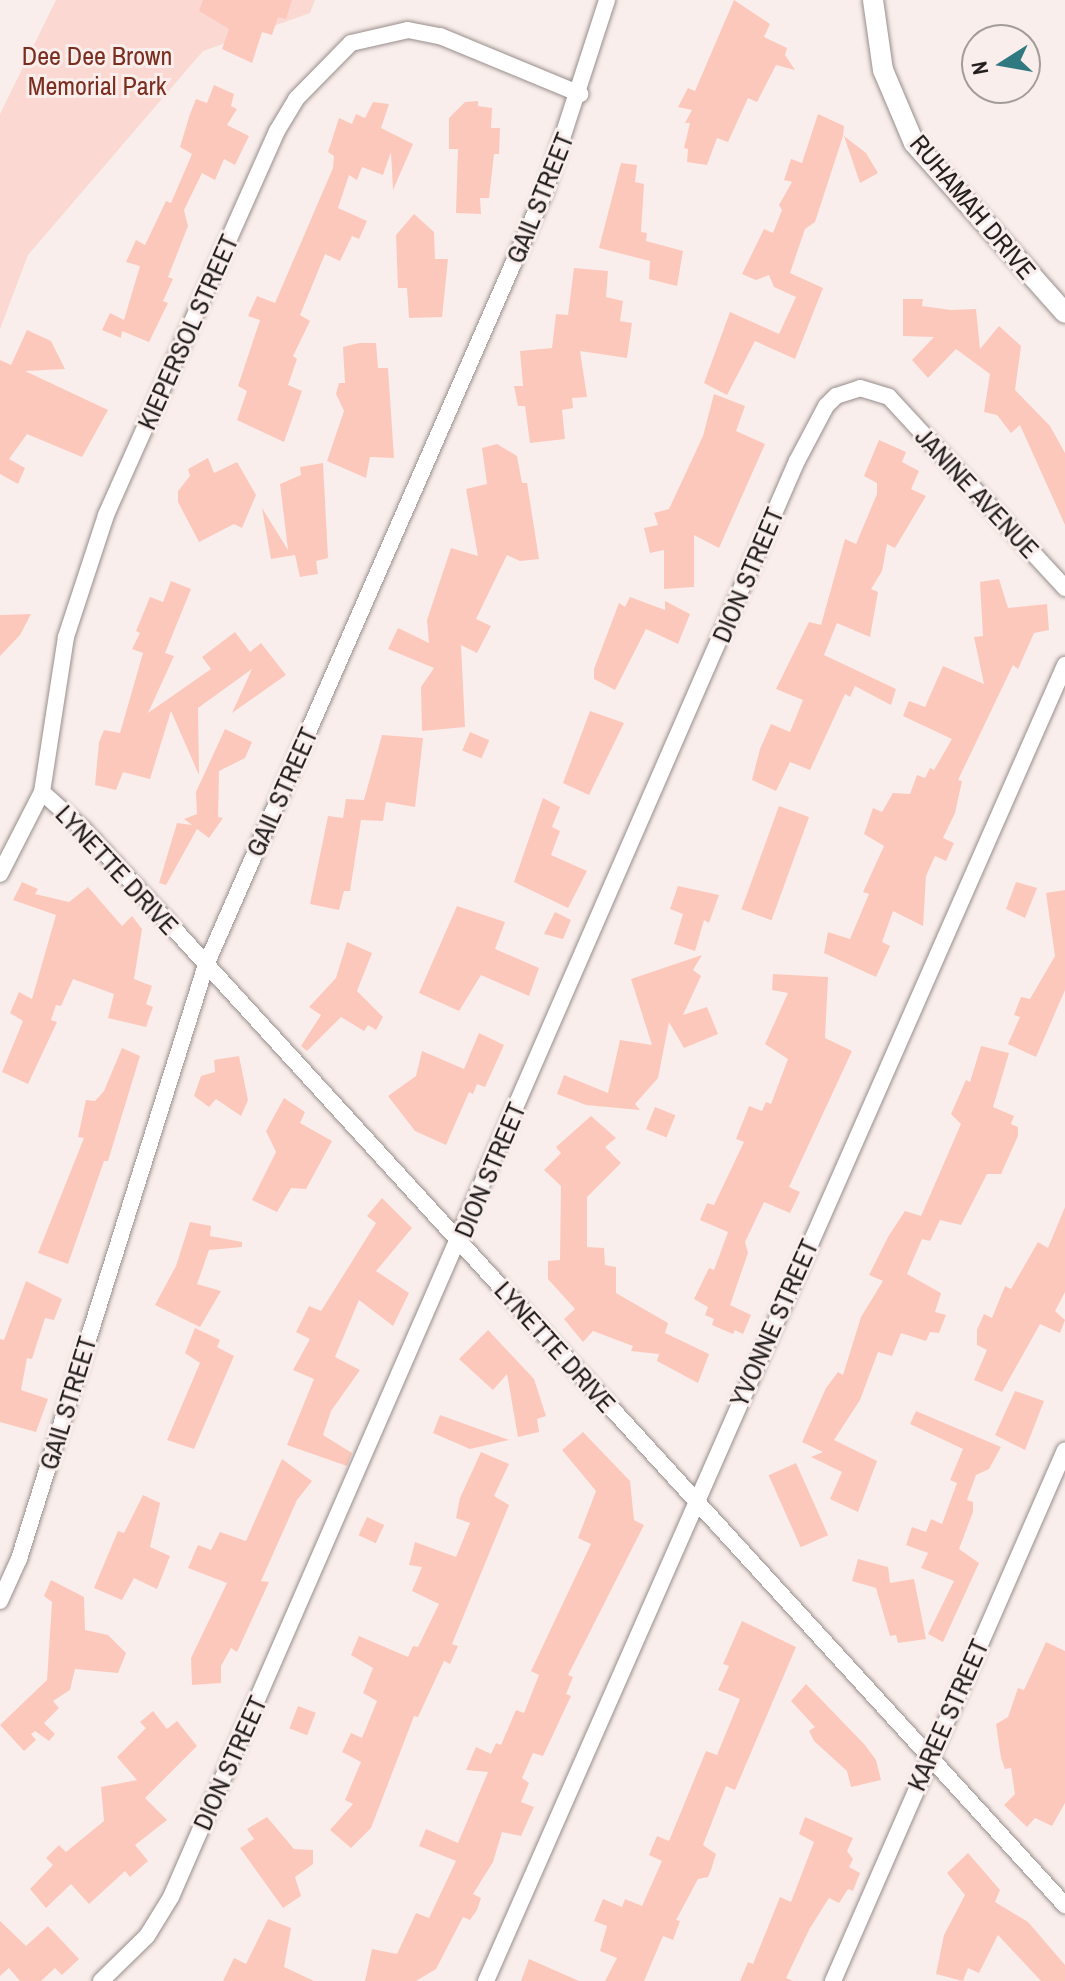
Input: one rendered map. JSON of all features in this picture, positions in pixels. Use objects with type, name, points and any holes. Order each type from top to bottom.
[{"type":"street","name":"GAIL STREET","points":[[0,1601],[19,1559],[206,965],[545,191],[580,94],[607,0]]},
{"type":"street","name":"RUHAMAH DRIVE","points":[[873,0],[883,70],[914,143],[1065,313]]},
{"type":"street","name":"KIEPERSOL STREET","points":[[0,874],[42,792],[66,637],[106,515],[277,131],[296,99],[351,43],[408,30],[440,36],[580,94]]},
{"type":"street","name":"DION STREET","points":[[101,1981],[147,1936],[171,1897],[797,461],[836,396],[860,388],[889,397]]},
{"type":"street","name":"JANINE AVENUE","points":[[889,397],[1065,588]]},
{"type":"street","name":"YVONNE STREET","points":[[486,1981],[1065,665]]},
{"type":"street","name":"LYNETTE DRIVE","points":[[42,792],[83,829],[1065,1905]]},
{"type":"street","name":"KAREE STREET","points":[[833,1981],[1065,1450]]},
{"type":"green space","name":"Dee Dee Brown Memorial Park","points":[[56,0],[315,0],[310,13],[203,51],[28,255],[0,329],[0,114]]},
{"type":"building","points":[[203,0],[292,0],[286,19],[278,17],[272,35],[262,32],[252,63],[222,49],[229,29],[199,11]]},
{"type":"building","points":[[734,0],[770,24],[764,37],[787,48],[785,55],[795,70],[776,65],[757,102],[748,98],[728,142],[717,138],[707,165],[687,162],[688,149],[684,148],[690,123],[685,123],[692,110],[678,107],[688,88],[695,91]]},
{"type":"building","points":[[214,85],[234,94],[231,106],[237,109],[227,125],[249,136],[235,165],[224,159],[215,180],[202,173],[184,210],[188,226],[168,277],[173,279],[163,301],[168,303],[149,342],[122,331],[121,338],[102,330],[110,313],[124,320],[140,266],[126,262],[136,240],[145,245],[166,201],[171,203],[192,154],[180,147],[190,114],[196,99],[207,103]]},
{"type":"building","points":[[478,101],[478,106],[492,108],[491,128],[500,128],[499,154],[494,154],[489,198],[480,198],[481,214],[456,213],[458,149],[449,149],[449,118],[465,102]]},
{"type":"building","points":[[373,102],[389,104],[381,128],[413,144],[393,190],[391,152],[383,175],[362,167],[357,180],[349,175],[338,208],[367,221],[359,239],[352,236],[340,261],[325,254],[300,315],[310,321],[293,356],[297,359],[288,385],[302,391],[284,442],[237,420],[247,391],[238,386],[260,320],[248,316],[257,296],[275,303],[333,168],[334,156],[328,152],[339,118],[352,124],[356,114],[365,118]]},
{"type":"building","points":[[818,114],[844,126],[843,136],[815,222],[805,229],[790,273],[823,288],[795,359],[755,341],[727,395],[704,383],[730,312],[779,334],[796,297],[774,287],[769,275],[756,280],[742,274],[764,229],[773,233],[782,210],[779,205],[792,182],[784,180],[791,159],[802,163]]},
{"type":"building","points":[[844,136],[866,153],[878,173],[860,183]]},
{"type":"building","points":[[621,163],[637,165],[635,182],[644,184],[641,232],[647,233],[646,241],[683,251],[677,286],[649,279],[650,261],[599,248]]},
{"type":"building","points":[[414,214],[434,232],[435,259],[448,259],[442,317],[409,318],[407,288],[398,288],[396,235]]},
{"type":"building","points":[[574,268],[608,271],[606,297],[623,301],[620,321],[632,323],[627,358],[580,351],[587,397],[572,398],[573,408],[562,410],[565,439],[530,443],[525,406],[518,406],[514,386],[523,386],[520,351],[552,348],[556,314],[568,315]]},
{"type":"building","points":[[903,299],[923,299],[922,306],[951,310],[976,309],[980,349],[999,326],[1021,346],[1015,390],[1050,426],[1065,453],[1065,525],[1020,425],[1011,433],[997,415],[984,412],[990,374],[956,349],[928,378],[912,360],[934,337],[903,336]]},
{"type":"building","points":[[27,330],[51,341],[65,369],[25,371],[108,410],[82,457],[27,434],[9,459],[25,468],[18,484],[0,474],[0,360],[11,365]]},
{"type":"building","points":[[376,343],[378,368],[388,368],[394,458],[370,457],[366,478],[327,461],[344,411],[336,394],[339,383],[345,383],[343,347]]},
{"type":"building","points":[[714,394],[745,406],[736,431],[765,444],[719,548],[694,535],[694,587],[664,589],[664,550],[650,553],[644,528],[658,525],[654,513],[669,509],[703,436]]},
{"type":"building","points":[[879,440],[906,452],[902,462],[919,471],[911,489],[926,496],[895,548],[887,544],[882,571],[871,589],[878,592],[870,637],[837,623],[824,655],[896,689],[891,705],[855,686],[850,697],[845,694],[810,770],[790,762],[776,791],[752,780],[760,749],[771,724],[790,732],[803,700],[776,689],[809,622],[821,625],[845,539],[856,544],[877,494],[877,483],[864,476]]},
{"type":"building","points":[[497,444],[517,456],[522,483],[527,483],[539,559],[520,561],[507,555],[476,619],[491,626],[477,653],[461,645],[465,727],[422,731],[421,687],[434,668],[388,649],[398,628],[429,643],[427,620],[451,548],[478,556],[466,489],[487,484],[482,448]]},
{"type":"building","points":[[208,458],[214,473],[237,462],[256,495],[242,528],[234,524],[199,542],[178,502],[178,491],[190,476],[188,469]]},
{"type":"building","points":[[323,463],[328,558],[316,561],[318,574],[300,577],[295,555],[271,559],[262,508],[288,550],[280,484],[301,475],[300,467]]},
{"type":"building","points":[[999,579],[1008,608],[1047,604],[1049,630],[1034,633],[1018,669],[1013,665],[958,780],[962,781],[955,813],[943,838],[954,843],[946,861],[935,856],[926,876],[923,926],[893,911],[882,942],[890,946],[876,977],[824,953],[828,932],[850,939],[869,894],[863,892],[884,846],[864,834],[873,808],[882,812],[893,793],[910,794],[917,775],[925,778],[930,768],[934,770],[952,739],[903,716],[909,701],[925,707],[943,666],[984,684],[974,637],[983,636],[980,582]]},
{"type":"building","points":[[171,581],[191,589],[165,653],[174,656],[148,713],[211,669],[202,657],[235,632],[250,652],[261,643],[286,675],[232,713],[252,669],[198,708],[199,775],[171,711],[150,779],[123,772],[116,790],[95,785],[99,742],[104,730],[120,733],[143,653],[132,649],[140,633],[136,631],[150,597],[163,602]]},
{"type":"building","points":[[630,597],[665,610],[665,601],[690,614],[678,644],[646,629],[615,690],[594,679],[594,669],[619,603],[625,607]]},
{"type":"building","points":[[31,614],[20,635],[0,656],[0,615]]},
{"type":"building","points":[[590,711],[624,723],[589,795],[563,783]]},
{"type":"building","points":[[225,729],[252,742],[245,758],[219,771],[218,817],[223,818],[209,838],[197,829],[166,885],[159,883],[177,823],[192,825],[184,819],[197,814],[196,792]]},
{"type":"building","points":[[470,732],[489,740],[482,759],[462,750]]},
{"type":"building","points":[[382,735],[423,738],[415,807],[386,802],[383,821],[361,820],[350,891],[344,891],[339,910],[310,904],[328,816],[343,818],[346,799],[364,800]]},
{"type":"building","points":[[543,798],[560,807],[552,827],[560,831],[551,855],[587,871],[568,908],[514,882]]},
{"type":"building","points":[[779,806],[809,817],[771,920],[741,909]]},
{"type":"building","points":[[22,882],[38,889],[35,894],[69,902],[88,887],[122,926],[132,916],[142,929],[134,979],[152,986],[146,1004],[153,1007],[146,1027],[108,1018],[114,994],[73,979],[61,1006],[56,1005],[51,1020],[57,1022],[28,1084],[2,1072],[23,1021],[10,1013],[19,992],[32,999],[56,915],[13,900]]},
{"type":"building","points":[[1016,882],[1037,888],[1025,918],[1006,909]]},
{"type":"building","points":[[678,886],[719,895],[709,923],[704,920],[695,951],[674,944],[683,914],[670,909]]},
{"type":"building","points":[[1065,890],[1065,990],[1036,1057],[1008,1044],[1020,1017],[1014,1015],[1021,997],[1030,999],[1055,956],[1046,893]]},
{"type":"building","points":[[457,906],[505,922],[495,949],[539,968],[529,996],[481,975],[459,1011],[419,993]]},
{"type":"building","points":[[555,912],[571,920],[563,939],[544,934]]},
{"type":"building","points":[[347,942],[372,953],[357,991],[383,1017],[376,1030],[368,1025],[364,1031],[341,1017],[307,1051],[301,1046],[321,1015],[309,1007],[336,978]]},
{"type":"building","points":[[702,955],[693,970],[701,976],[683,1015],[707,1007],[718,1034],[684,1048],[669,1022],[658,1078],[635,1104],[640,1110],[586,1105],[557,1094],[564,1075],[608,1093],[620,1040],[652,1045],[631,979]]},
{"type":"building","points":[[773,974],[828,977],[825,1038],[852,1051],[789,1187],[800,1192],[790,1213],[764,1202],[745,1242],[748,1253],[730,1305],[751,1315],[743,1334],[735,1330],[733,1334],[712,1325],[714,1319],[705,1315],[708,1307],[694,1299],[709,1268],[714,1270],[728,1232],[700,1220],[707,1203],[714,1205],[744,1142],[736,1139],[749,1106],[762,1111],[766,1102],[771,1104],[788,1059],[765,1044],[788,993],[772,990]]},
{"type":"building","points":[[479,1033],[504,1045],[485,1087],[477,1084],[473,1094],[469,1092],[446,1145],[415,1131],[388,1096],[416,1076],[422,1051],[464,1069]]},
{"type":"building","points":[[981,1046],[1009,1053],[993,1107],[1014,1116],[1011,1124],[1018,1127],[1018,1136],[1001,1174],[987,1174],[961,1225],[940,1220],[930,1241],[922,1239],[907,1274],[941,1293],[935,1312],[946,1315],[939,1333],[930,1332],[926,1341],[901,1333],[892,1356],[878,1352],[860,1400],[834,1440],[877,1461],[858,1512],[830,1499],[842,1472],[811,1457],[823,1452],[802,1442],[826,1388],[838,1372],[843,1375],[861,1317],[883,1281],[869,1275],[888,1237],[905,1211],[921,1216],[961,1124],[951,1114],[966,1080],[970,1082]]},
{"type":"building","points":[[122,1048],[140,1056],[108,1161],[104,1161],[68,1264],[38,1253],[84,1138],[78,1137],[86,1100],[95,1101],[104,1091]]},
{"type":"building","points":[[239,1056],[248,1100],[241,1116],[216,1099],[209,1107],[194,1096],[201,1076],[215,1072],[214,1060]]},
{"type":"building","points":[[284,1098],[305,1112],[300,1123],[332,1141],[306,1189],[291,1188],[277,1212],[252,1200],[276,1152],[266,1131]]},
{"type":"building","points":[[655,1107],[675,1115],[666,1137],[646,1129]]},
{"type":"building","points":[[591,1116],[616,1138],[605,1147],[621,1163],[587,1197],[587,1247],[604,1248],[605,1265],[616,1267],[616,1293],[668,1323],[665,1333],[709,1354],[698,1383],[657,1361],[659,1354],[631,1351],[633,1346],[593,1331],[583,1342],[564,1319],[575,1309],[548,1279],[548,1261],[560,1260],[561,1186],[544,1170],[561,1153],[556,1147]]},
{"type":"building","points":[[382,1198],[412,1228],[376,1271],[409,1293],[393,1326],[359,1300],[335,1357],[360,1370],[331,1411],[323,1435],[352,1453],[347,1466],[287,1445],[314,1379],[293,1370],[310,1339],[296,1332],[309,1306],[321,1311],[376,1223],[367,1216]]},
{"type":"building","points":[[1065,1207],[1065,1292],[1055,1311],[1065,1320],[1060,1333],[1040,1324],[1002,1392],[974,1380],[987,1350],[977,1345],[977,1330],[984,1314],[992,1318],[1005,1286],[1011,1289],[1038,1242],[1048,1248]]},
{"type":"building","points":[[190,1222],[211,1226],[210,1236],[242,1242],[242,1247],[209,1250],[197,1284],[221,1291],[200,1327],[155,1305],[176,1266]]},
{"type":"building","points":[[26,1281],[62,1299],[54,1320],[45,1318],[32,1359],[27,1358],[21,1390],[48,1399],[36,1432],[0,1422],[0,1339],[4,1340]]},
{"type":"building","points":[[195,1328],[220,1340],[217,1347],[234,1356],[194,1449],[167,1440],[200,1363],[185,1353]]},
{"type":"building","points":[[488,1330],[534,1379],[546,1416],[537,1419],[539,1432],[518,1437],[507,1374],[493,1390],[459,1359]]},
{"type":"building","points":[[1015,1391],[1044,1401],[1025,1450],[995,1435]]},
{"type":"building","points":[[916,1411],[1001,1447],[989,1469],[976,1475],[967,1500],[973,1502],[973,1512],[959,1549],[979,1563],[943,1642],[928,1634],[954,1581],[921,1568],[928,1553],[906,1545],[912,1527],[926,1532],[931,1519],[942,1524],[957,1483],[950,1480],[963,1449],[910,1424]]},
{"type":"building","points":[[440,1415],[509,1440],[470,1449],[433,1433]]},
{"type":"building","points":[[583,1432],[630,1481],[634,1520],[644,1525],[568,1675],[573,1677],[566,1694],[571,1696],[543,1756],[533,1753],[522,1778],[529,1783],[521,1802],[534,1807],[521,1836],[502,1832],[493,1862],[473,1894],[481,1898],[477,1910],[470,1920],[463,1917],[436,1969],[416,1981],[365,1981],[372,1949],[397,1954],[416,1913],[429,1918],[456,1861],[419,1846],[426,1829],[458,1843],[488,1772],[466,1770],[476,1747],[491,1754],[496,1743],[501,1745],[516,1710],[524,1713],[539,1675],[531,1671],[591,1544],[578,1538],[596,1491],[562,1450]]},
{"type":"building","points":[[481,1452],[509,1464],[494,1496],[509,1505],[452,1644],[458,1646],[450,1664],[444,1661],[418,1717],[414,1716],[371,1828],[351,1848],[330,1830],[353,1804],[345,1800],[361,1762],[342,1752],[351,1733],[362,1738],[377,1701],[363,1693],[373,1668],[351,1655],[359,1636],[408,1657],[413,1646],[418,1647],[439,1604],[412,1591],[422,1567],[409,1565],[415,1542],[456,1557],[470,1523],[456,1518],[460,1498]]},
{"type":"building","points":[[282,1459],[312,1481],[297,1500],[261,1581],[269,1582],[237,1652],[231,1648],[221,1666],[221,1683],[192,1685],[191,1658],[227,1583],[188,1568],[198,1545],[211,1550],[220,1532],[246,1541]]},
{"type":"building","points":[[796,1463],[828,1535],[801,1547],[769,1475]]},
{"type":"building","points":[[143,1495],[160,1503],[150,1547],[170,1556],[157,1589],[134,1578],[122,1600],[94,1588],[118,1531],[124,1533]]},
{"type":"building","points":[[367,1517],[384,1525],[376,1543],[359,1535]]},
{"type":"building","points":[[858,1559],[888,1567],[890,1583],[914,1579],[926,1639],[898,1643],[896,1635],[890,1636],[876,1588],[852,1581]]},
{"type":"building","points":[[51,1580],[84,1597],[85,1630],[108,1635],[126,1653],[118,1673],[75,1669],[70,1690],[53,1701],[59,1708],[44,1723],[55,1734],[49,1741],[35,1731],[31,1734],[36,1740],[24,1751],[0,1725],[47,1680],[52,1602],[44,1596]]},
{"type":"building","points":[[742,1621],[796,1647],[735,1790],[726,1786],[703,1845],[716,1854],[711,1870],[708,1877],[698,1879],[676,1920],[680,1921],[673,1940],[663,1936],[644,1981],[605,1981],[617,1958],[600,1951],[607,1926],[594,1921],[603,1899],[622,1907],[625,1899],[642,1906],[662,1861],[649,1855],[657,1836],[669,1841],[706,1751],[717,1755],[740,1699],[718,1690],[729,1666],[723,1664]]},
{"type":"building","points":[[1046,1642],[1065,1651],[1065,1803],[1052,1826],[1035,1818],[1027,1827],[1004,1805],[1015,1794],[1011,1768],[1005,1769],[1001,1758],[996,1724],[1008,1717],[1018,1688],[1024,1690]]},
{"type":"building","points":[[806,1684],[865,1745],[876,1760],[881,1780],[851,1787],[847,1771],[814,1741],[809,1731],[815,1727],[791,1701]]},
{"type":"building","points":[[298,1706],[316,1713],[307,1735],[289,1728]]},
{"type":"building","points":[[153,1711],[167,1729],[177,1721],[197,1746],[145,1798],[167,1820],[135,1845],[148,1861],[130,1877],[125,1871],[89,1904],[71,1884],[46,1908],[30,1889],[53,1865],[46,1858],[59,1845],[66,1852],[104,1821],[101,1787],[137,1780],[117,1757],[146,1728],[140,1722]]},
{"type":"building","points":[[267,1817],[294,1849],[313,1850],[313,1864],[295,1877],[301,1896],[283,1908],[240,1848],[254,1839],[247,1829]]},
{"type":"building","points":[[805,1817],[853,1838],[847,1851],[853,1859],[849,1867],[860,1873],[853,1891],[848,1889],[839,1903],[829,1898],[810,1928],[786,1978],[793,1981],[740,1981],[748,1962],[753,1964],[780,1897],[791,1902],[814,1842],[799,1834]]},
{"type":"building","points":[[968,1853],[1000,1890],[995,1902],[1028,1922],[1065,1965],[1065,1981],[1041,1981],[998,1935],[979,1973],[968,1968],[963,1981],[936,1974],[944,1935],[965,1895],[947,1873]]},
{"type":"building","points":[[268,1919],[291,1928],[284,1967],[314,1981],[223,1981],[234,1958],[246,1964]]},
{"type":"building","points":[[0,1921],[26,1946],[48,1926],[79,1959],[62,1975],[55,1968],[41,1981],[20,1981],[9,1968],[0,1976]]},
{"type":"building","points":[[529,1959],[579,1981],[521,1981]]}]
